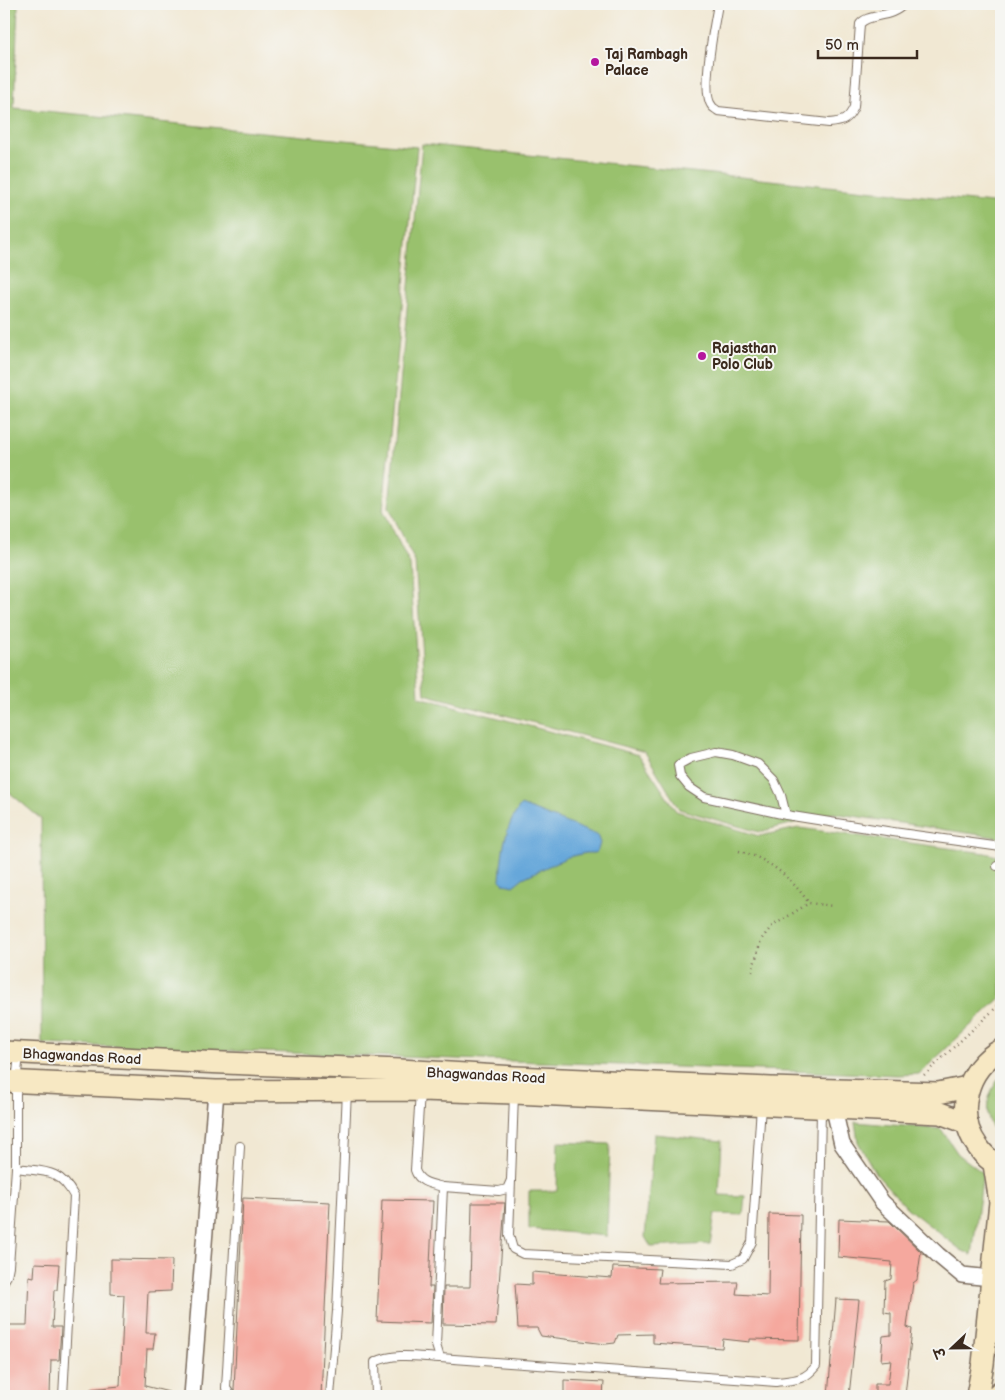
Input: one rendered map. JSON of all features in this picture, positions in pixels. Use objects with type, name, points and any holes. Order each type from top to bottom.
[{"type":"street","points":[[977,1396],[983,1364],[1000,1202],[998,1165],[983,1154],[972,1140],[966,1123],[965,1107],[968,1087],[979,1068],[992,1055],[1001,1050]]},
{"type":"street","name":"Bhagwandas Road","points":[[12,1052],[400,1070],[515,1078],[771,1088],[938,1093],[968,1087]]},
{"type":"street","name":"Bhagwandas Road","points":[[10,1082],[216,1091],[420,1090],[514,1093],[940,1113],[966,1123]]},
{"type":"street","points":[[192,1396],[216,1091]]},
{"type":"street","points":[[828,1108],[842,1144],[882,1202],[962,1275],[991,1278]]},
{"type":"street","points":[[996,1396],[1001,1391]]},
{"type":"lane","points":[[718,4],[708,72],[708,95],[711,105],[718,111],[830,123],[841,122],[851,115],[854,107],[860,24],[868,19],[890,14],[904,4]]},
{"type":"lane","points":[[786,815],[774,780],[758,764],[733,755],[716,752],[691,758],[678,764],[680,776],[689,787],[704,798],[786,815],[1001,847]]},
{"type":"lane","points":[[4,1281],[8,1276],[16,1168],[10,1082],[12,1052]]},
{"type":"lane","points":[[330,1396],[337,1311],[347,1090]]},
{"type":"lane","points":[[420,1090],[415,1170],[423,1181],[443,1187],[499,1191],[507,1189],[511,1180]]},
{"type":"lane","points":[[514,1093],[509,1235],[512,1249],[523,1254],[732,1264],[743,1259],[752,1242],[762,1104]]},
{"type":"lane","points":[[376,1396],[375,1362],[385,1357],[399,1355],[776,1382],[794,1380],[808,1375],[816,1366],[828,1108]]},
{"type":"lane","points":[[231,1396],[226,1388],[240,1146]]},
{"type":"lane","points":[[16,1168],[53,1173],[67,1184],[74,1196],[64,1396]]},
{"type":"lane","points":[[440,1358],[436,1345],[443,1187]]},
{"type":"path","points":[[739,851],[768,862],[784,874],[797,887],[809,904]]},
{"type":"path","points":[[752,972],[762,940],[771,927],[809,904],[833,906]]},
{"type":"path","points":[[921,1077],[1001,1003]]},
{"type":"green space","points":[[4,4],[18,4],[14,108],[417,147],[383,510],[410,565],[419,697],[639,755],[676,811],[759,836],[799,828],[997,856],[996,865],[1001,873],[1001,997],[919,1074],[898,1075],[42,1044],[41,819],[4,788]]},
{"type":"green space","name":"Rajasthan Polo Club","points":[[422,144],[1001,204],[1001,838],[833,813],[759,832],[679,809],[645,752],[425,694],[415,562],[389,507]]},
{"type":"green space","points":[[1001,1076],[1001,1141],[991,1125],[988,1108],[991,1092]]},
{"type":"green space","points":[[855,1122],[941,1129],[958,1154],[983,1173],[972,1255],[961,1250],[907,1208],[876,1174],[858,1142]]},
{"type":"green space","points":[[654,1134],[722,1141],[719,1195],[745,1196],[743,1215],[715,1214],[710,1244],[651,1247],[645,1237]]},
{"type":"green space","points":[[558,1142],[610,1144],[607,1236],[529,1229],[529,1191],[557,1191]]},
{"type":"water","points":[[521,805],[597,835],[600,843],[598,850],[595,853],[568,857],[523,878],[513,886],[504,884],[500,880],[507,831]]},
{"type":"building","points":[[243,1198],[330,1202],[321,1396],[236,1393],[234,1390]]},
{"type":"building","points":[[382,1200],[433,1201],[429,1287],[433,1287],[431,1323],[377,1321]]},
{"type":"building","points":[[472,1203],[505,1203],[496,1325],[443,1324],[444,1287],[470,1287]]},
{"type":"building","points":[[769,1214],[801,1215],[799,1340],[750,1339],[750,1342],[723,1339],[722,1348],[653,1343],[653,1334],[618,1335],[615,1343],[606,1344],[541,1336],[537,1328],[518,1328],[515,1284],[532,1285],[532,1272],[612,1278],[613,1267],[660,1269],[658,1283],[738,1282],[736,1294],[768,1296]]},
{"type":"building","points":[[839,1219],[889,1221],[921,1252],[917,1280],[913,1283],[907,1327],[912,1329],[905,1396],[875,1396],[875,1384],[888,1384],[891,1360],[881,1361],[883,1336],[891,1335],[891,1313],[884,1312],[885,1281],[891,1279],[892,1262],[838,1257]]},
{"type":"building","points":[[111,1259],[172,1260],[171,1291],[148,1292],[146,1333],[155,1333],[153,1349],[147,1349],[145,1386],[169,1392],[169,1396],[90,1396],[90,1389],[120,1386],[124,1295],[111,1294]]},
{"type":"building","points":[[35,1263],[59,1264],[57,1290],[54,1290],[52,1327],[61,1327],[59,1360],[51,1360],[50,1396],[4,1396],[4,1325],[27,1325],[29,1276],[34,1277]]},
{"type":"building","points":[[836,1299],[859,1300],[849,1396],[828,1396]]},
{"type":"building","points":[[564,1380],[604,1382],[603,1396],[564,1396]]},
{"type":"place","name":"Taj Rambagh Palace","points":[[595,62]]},
{"type":"place","name":"Rajasthan Polo Club","points":[[702,356]]}]
